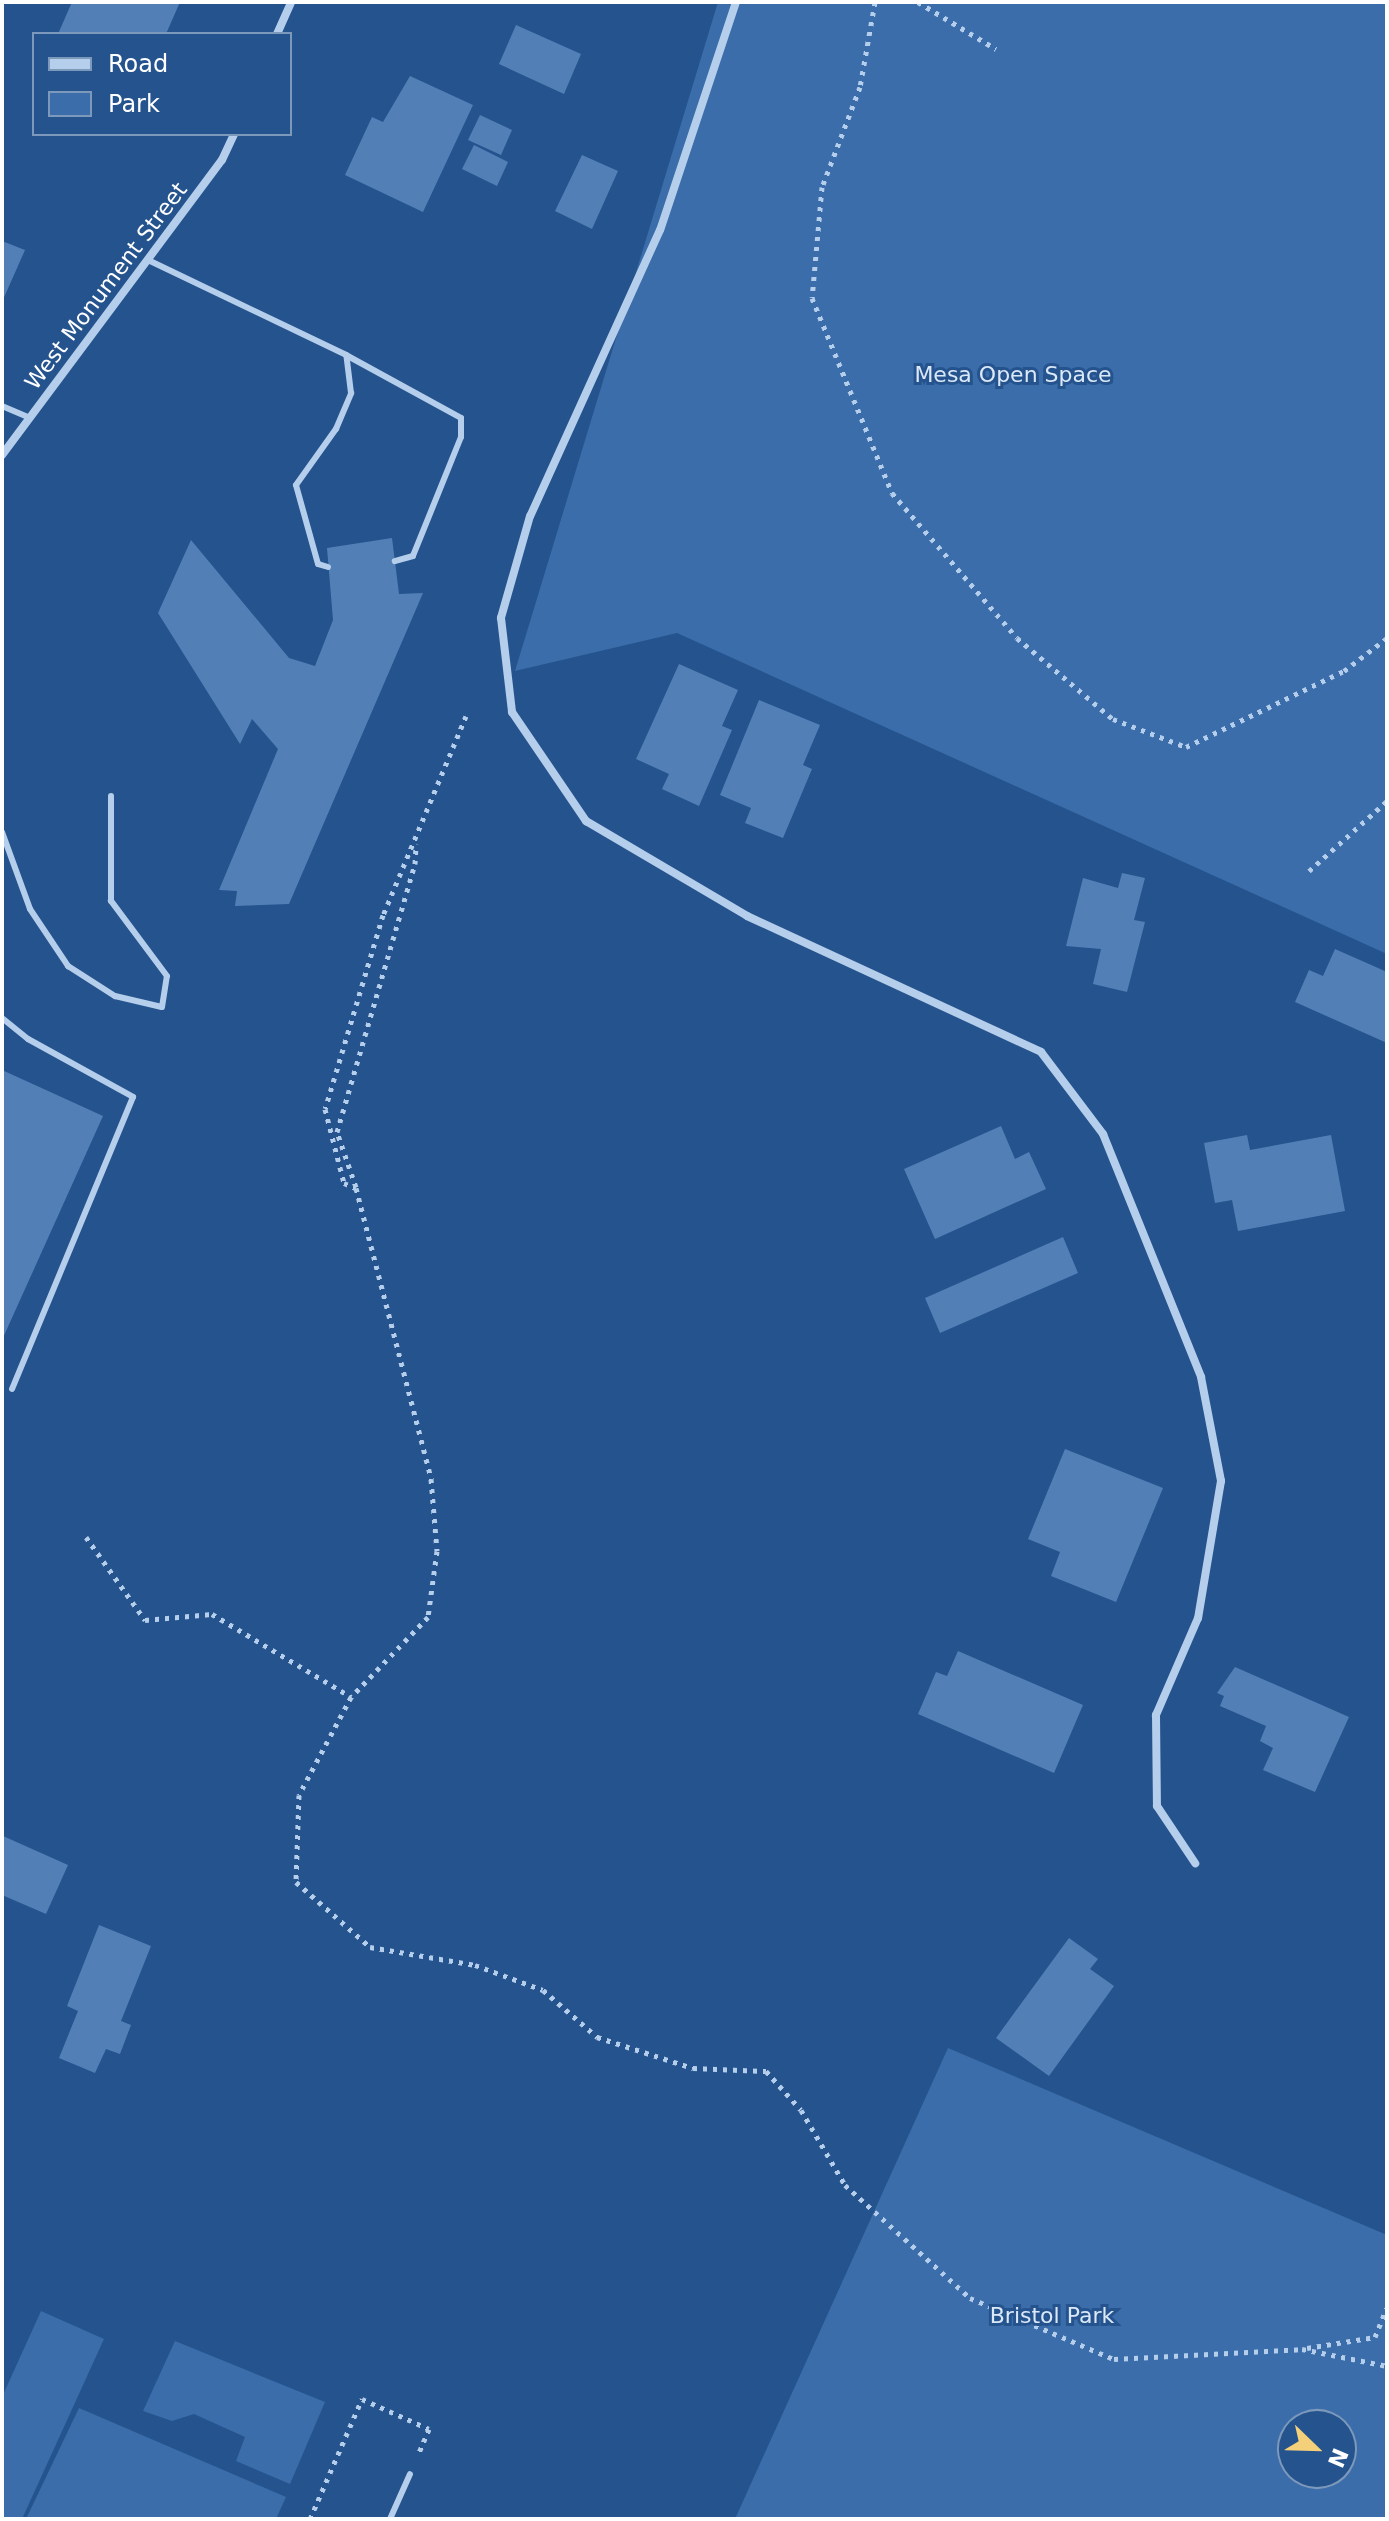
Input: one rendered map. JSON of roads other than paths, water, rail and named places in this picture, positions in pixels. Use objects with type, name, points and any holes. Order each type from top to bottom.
[{"type":"street","points":[[278,32],[291,2]]},
{"type":"street","points":[[736,2],[660,230],[530,516],[501,618],[512,712],[586,821],[747,916],[1041,1052],[1103,1134],[1201,1377],[1221,1481],[1198,1618],[1156,1715],[1157,1806],[1195,1863]]},
{"type":"street","name":"West Monument Street","points":[[2,455],[222,160],[233,136]]},
{"type":"lane","points":[[148,260],[346,355],[461,418],[461,437],[413,556],[395,561]]},
{"type":"lane","points":[[328,567],[318,564],[296,485],[336,429],[351,393],[346,355]]},
{"type":"lane","points":[[2,406],[30,418]]},
{"type":"lane","points":[[2,832],[30,909],[68,966],[115,996],[162,1007],[167,976],[111,901],[111,796]]},
{"type":"lane","points":[[2,1018],[28,1039],[133,1097],[12,1389]]},
{"type":"lane","points":[[390,2519],[410,2474]]},
{"type":"park label","name":"Mesa Open Space","points":[[1013,375]]},
{"type":"park label","name":"Bristol Park","points":[[1052,2316]]}]
